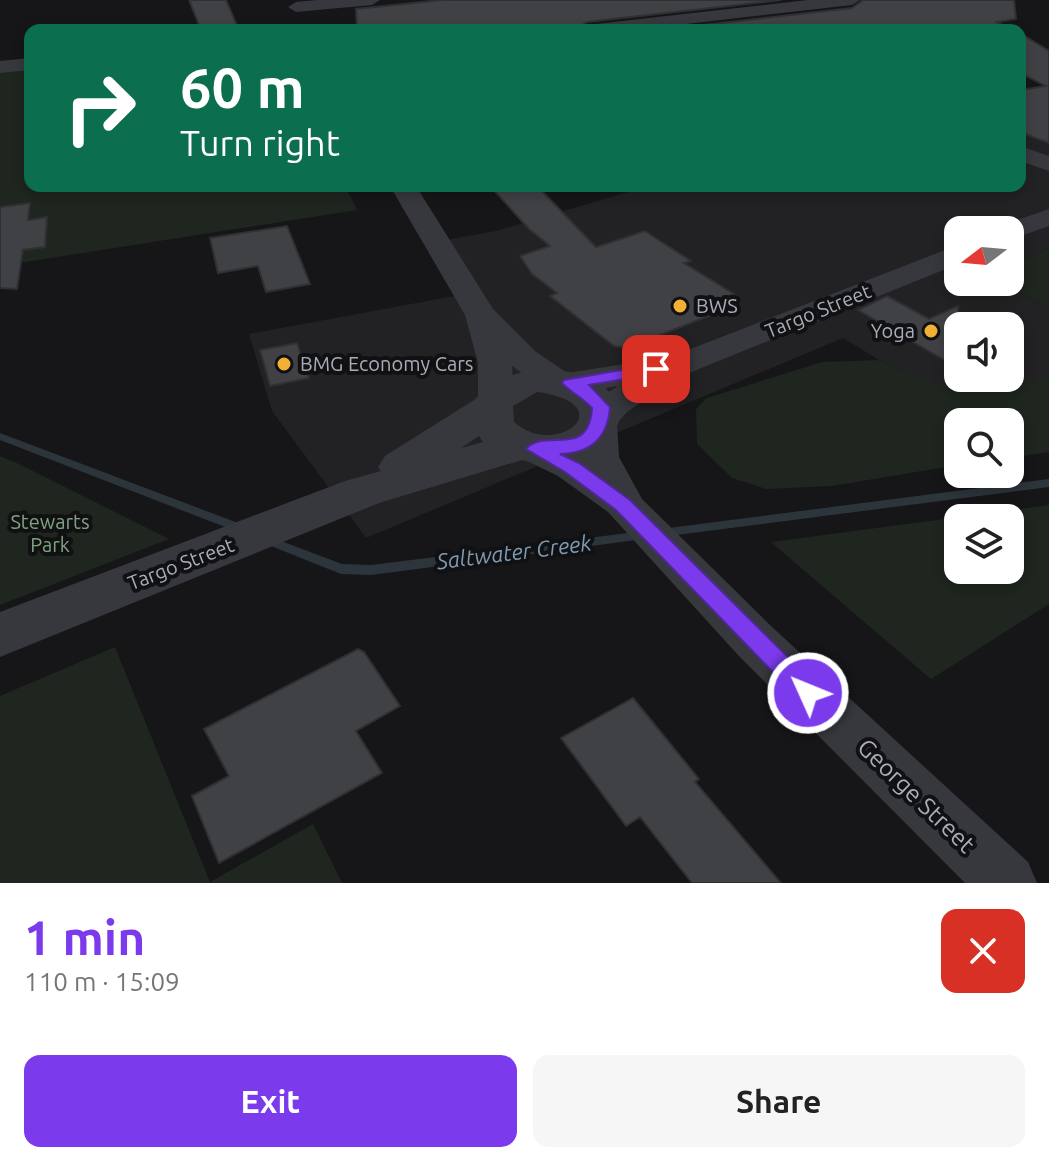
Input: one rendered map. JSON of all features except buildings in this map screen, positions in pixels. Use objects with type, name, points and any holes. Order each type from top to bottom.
[{"type":"street","points":[[306,24],[294,4],[372,0]]},
{"type":"street","points":[[640,24],[852,0]]},
{"type":"street","points":[[0,67],[24,65]]},
{"type":"street","points":[[1026,155],[1049,164]]},
{"type":"street","points":[[407,192],[481,315],[523,358],[594,397],[601,407],[601,422],[593,435],[568,448],[527,448],[495,430],[495,363],[481,315]]},
{"type":"street","points":[[1024,227],[1049,217]]},
{"type":"street","name":"Targo Street","points":[[601,422],[615,403],[677,366],[944,260]]},
{"type":"street","name":"Targo Street","points":[[562,382],[677,366]]},
{"type":"street","points":[[493,403],[520,383],[562,382]]},
{"type":"street","name":"Targo Street","points":[[354,496],[493,403]]},
{"type":"street","name":"George Street","points":[[601,422],[600,457],[624,506]]},
{"type":"street","name":"Targo Street","points":[[0,635],[354,496],[527,448]]},
{"type":"street","name":"George Street","points":[[527,448],[572,467],[624,506],[755,641],[1007,883]]},
{"type":"shaded area","points":[[1026,105],[1049,106],[1049,248],[1024,259],[1024,216],[944,216],[944,296],[1024,294],[1049,307],[1049,374],[1024,385],[1024,312],[944,312],[944,385],[932,383],[879,360],[843,338],[366,538],[272,411],[249,334],[471,293],[441,241],[496,231],[628,192],[1026,192]]},
{"type":"green space","points":[[24,70],[24,192],[348,192],[357,210],[0,266],[0,72]]},
{"type":"green space","points":[[1049,248],[1049,307],[1024,294],[1024,259]]},
{"type":"green space","points":[[879,360],[944,384],[944,392],[1024,392],[1024,384],[1049,374],[1049,452],[1024,456],[1024,408],[944,408],[944,467],[832,486],[766,489],[732,478],[697,444],[696,409],[707,398],[822,362]]},
{"type":"green space","name":"Stewarts Park","points":[[0,456],[19,464],[169,539],[0,605]]},
{"type":"green space","points":[[1049,505],[1049,604],[931,679],[771,542],[944,519],[944,584],[1024,584],[1024,508]]},
{"type":"green space","points":[[115,647],[210,882],[313,824],[342,883],[0,883],[0,696]]},
{"type":"waterway","name":"Saltwater Creek","points":[[0,436],[242,529]]},
{"type":"waterway","name":"Saltwater Creek","points":[[661,533],[1049,483]]},
{"type":"waterway","name":"Saltwater Creek","points":[[265,539],[341,569],[371,570],[644,535]]},
{"type":"place","name":"BWS","points":[[680,306]]},
{"type":"place","name":"Yoga","points":[[931,331]]},
{"type":"place","name":"BMG Economy Cars","points":[[284,364]]},
{"type":"route","points":[[656,369],[570,383],[584,389],[601,407],[600,426],[593,435],[568,448],[535,449],[572,467],[623,505],[808,693]]}]
